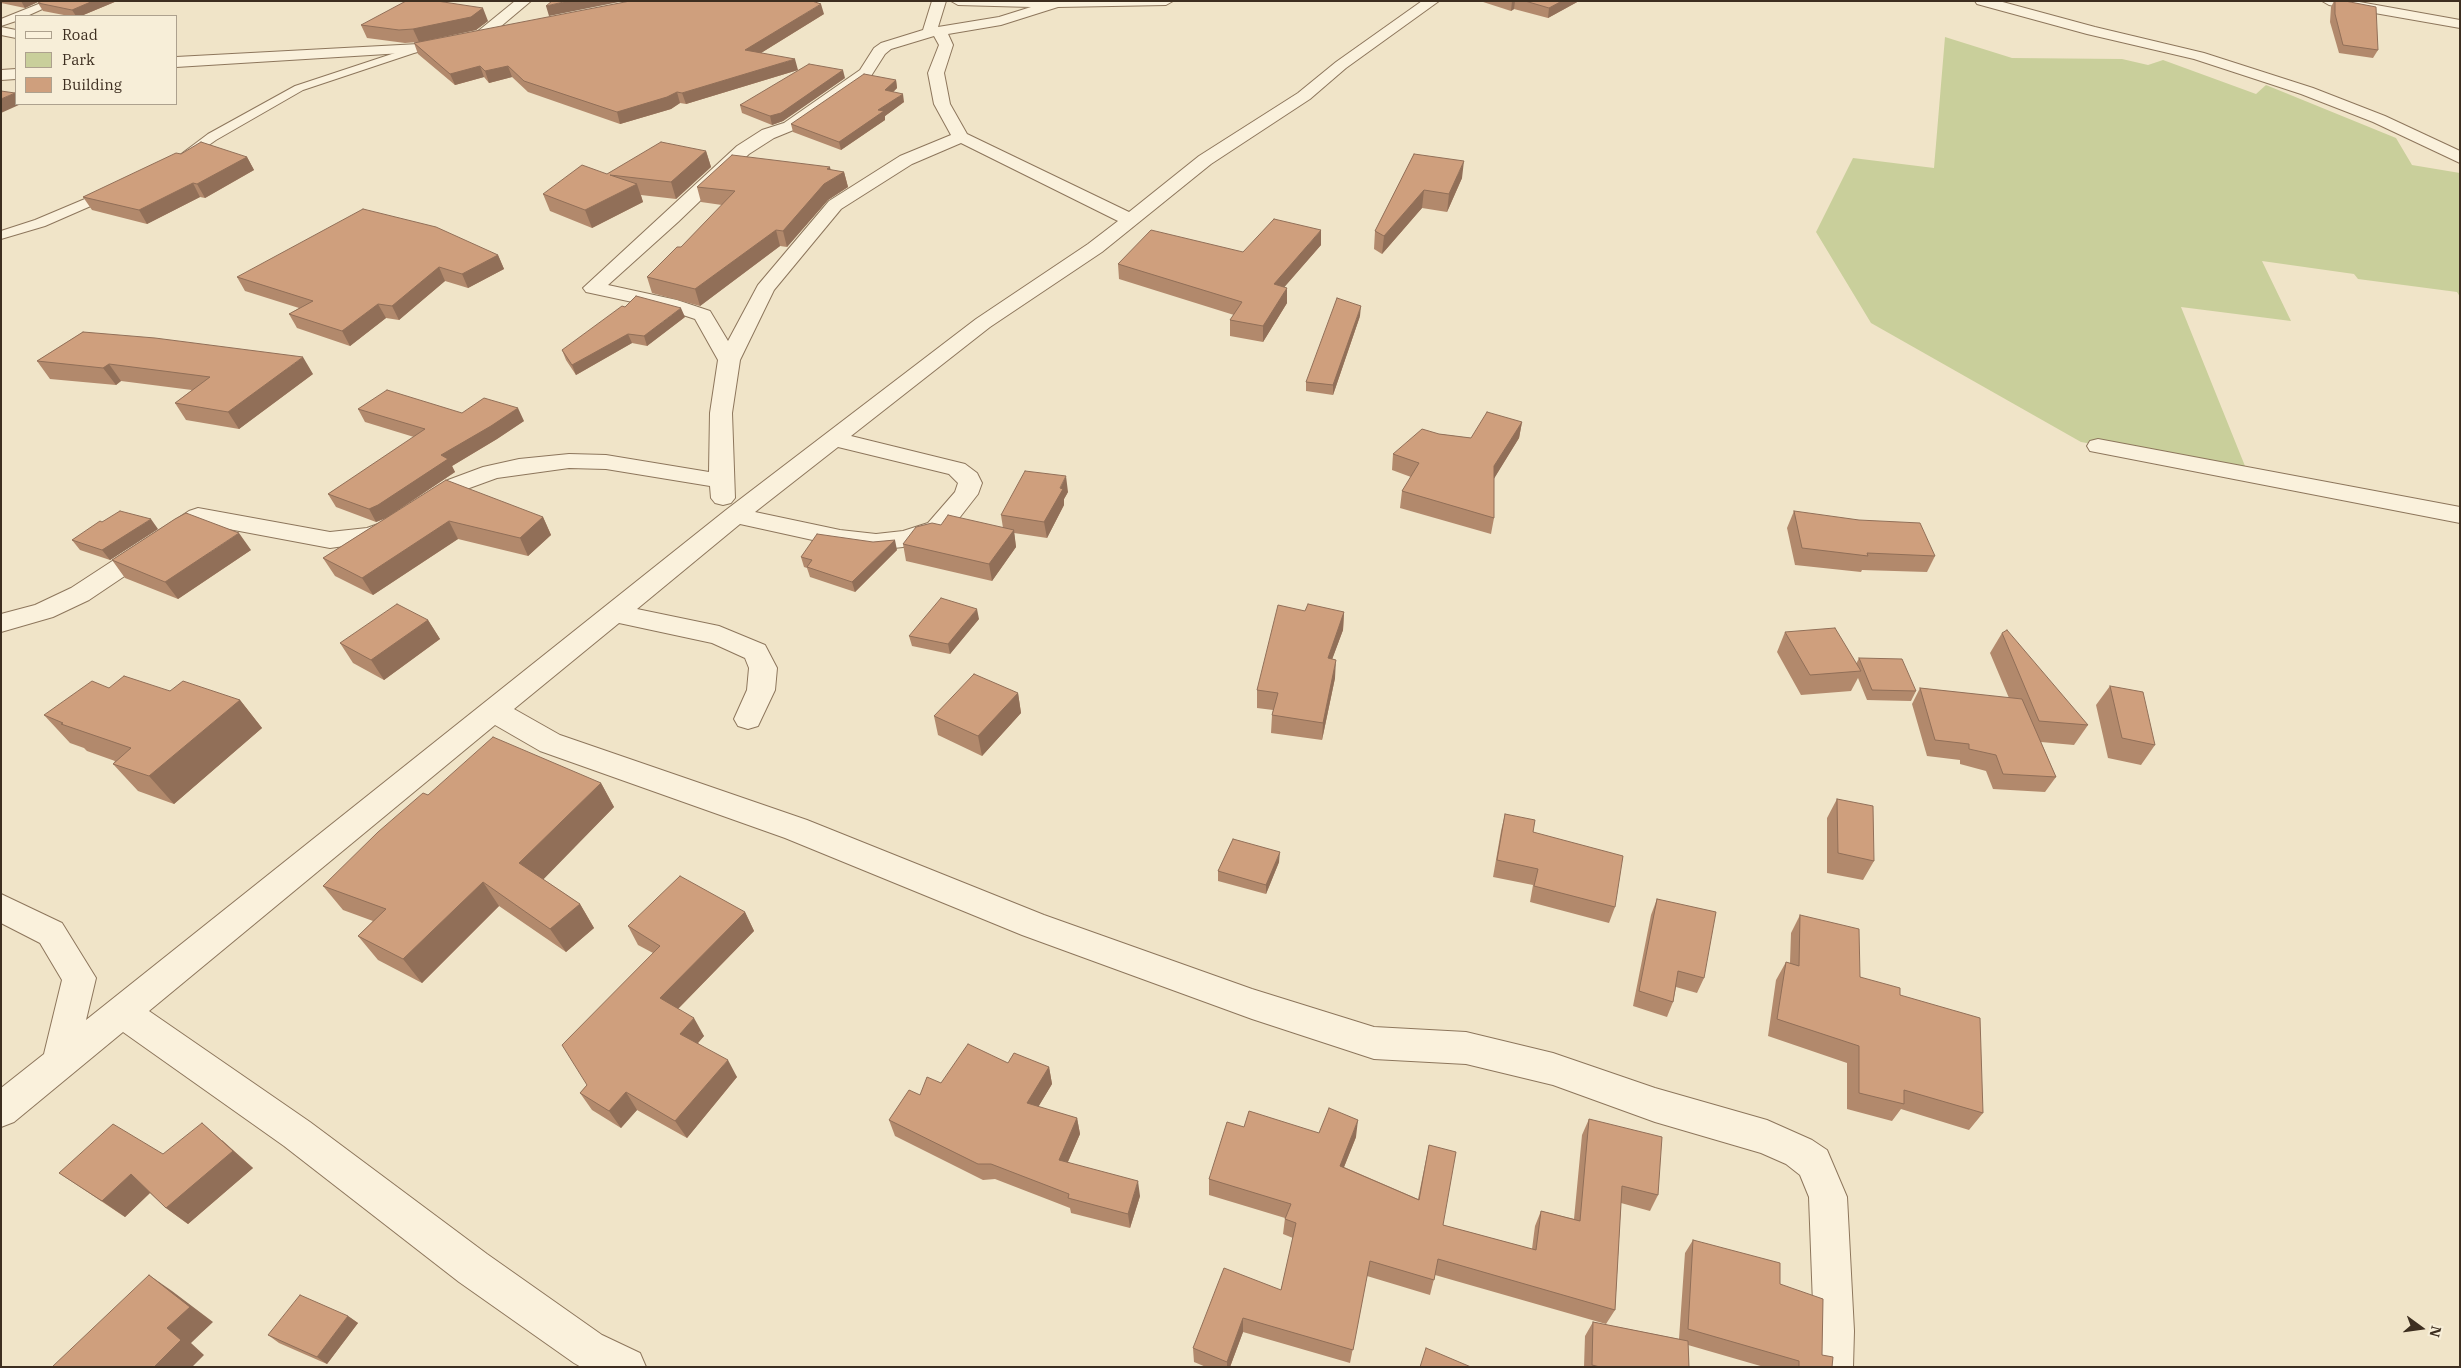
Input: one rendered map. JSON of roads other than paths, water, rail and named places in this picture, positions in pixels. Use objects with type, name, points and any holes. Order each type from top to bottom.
[{"type":"street","points":[[482,35],[524,1]]},
{"type":"street","points":[[934,32],[938,1]]},
{"type":"street","points":[[958,1],[1057,3],[1166,1]]},
{"type":"street","points":[[1,1110],[731,519],[983,323],[1095,248],[1205,160],[1296,102],[1341,64],[1432,1]]},
{"type":"street","points":[[1982,1],[2092,31],[2199,56],[2298,88],[2379,119],[2460,158]]},
{"type":"street","points":[[2329,1],[2460,24]]},
{"type":"street","points":[[729,360],[703,315],[670,304],[593,288],[672,218],[743,150],[768,134],[790,126],[857,79],[866,72],[878,51],[886,46],[934,32],[1001,21],[1057,3]]},
{"type":"street","points":[[178,62],[419,48],[510,30]]},
{"type":"street","points":[[1,32],[15,35]]},
{"type":"street","points":[[934,32],[946,45],[936,73],[942,104],[961,137],[1131,220]]},
{"type":"street","points":[[1,36],[15,35]]},
{"type":"street","points":[[182,47],[214,50],[259,58]]},
{"type":"street","points":[[1,75],[15,74]]},
{"type":"street","points":[[731,519],[721,481],[721,413],[729,360],[765,289],[835,205],[906,160],[961,137]]},
{"type":"street","points":[[731,519],[840,538],[876,542],[903,540],[937,529],[966,494],[970,483],[969,478],[957,469],[834,439]]},
{"type":"street","points":[[2098,446],[2460,515]]},
{"type":"street","points":[[1,623],[44,611],[80,594],[198,516],[330,540],[371,535],[396,525],[456,485],[491,472],[518,466],[569,460],[606,462],[721,481]]},
{"type":"street","points":[[615,612],[719,635],[756,652],[763,668],[761,690],[748,719]]},
{"type":"street","points":[[494,711],[550,743],[796,829],[1033,925],[1252,1004],[1374,1043],[1466,1048],[1553,1069],[1655,1105],[1767,1137],[1799,1152],[1814,1163],[1828,1197],[1834,1331],[1832,1367]]},
{"type":"street","points":[[1,907],[51,932],[79,978],[59,1063]]},
{"type":"street","points":[[123,1012],[297,1134],[473,1268],[588,1349],[626,1367]]},
{"type":"lane","points":[[23,15],[56,1]]},
{"type":"lane","points":[[1,23],[15,18]]},
{"type":"lane","points":[[169,166],[212,137],[299,88],[419,48]]},
{"type":"lane","points":[[1,235],[40,223],[120,188]]}]
